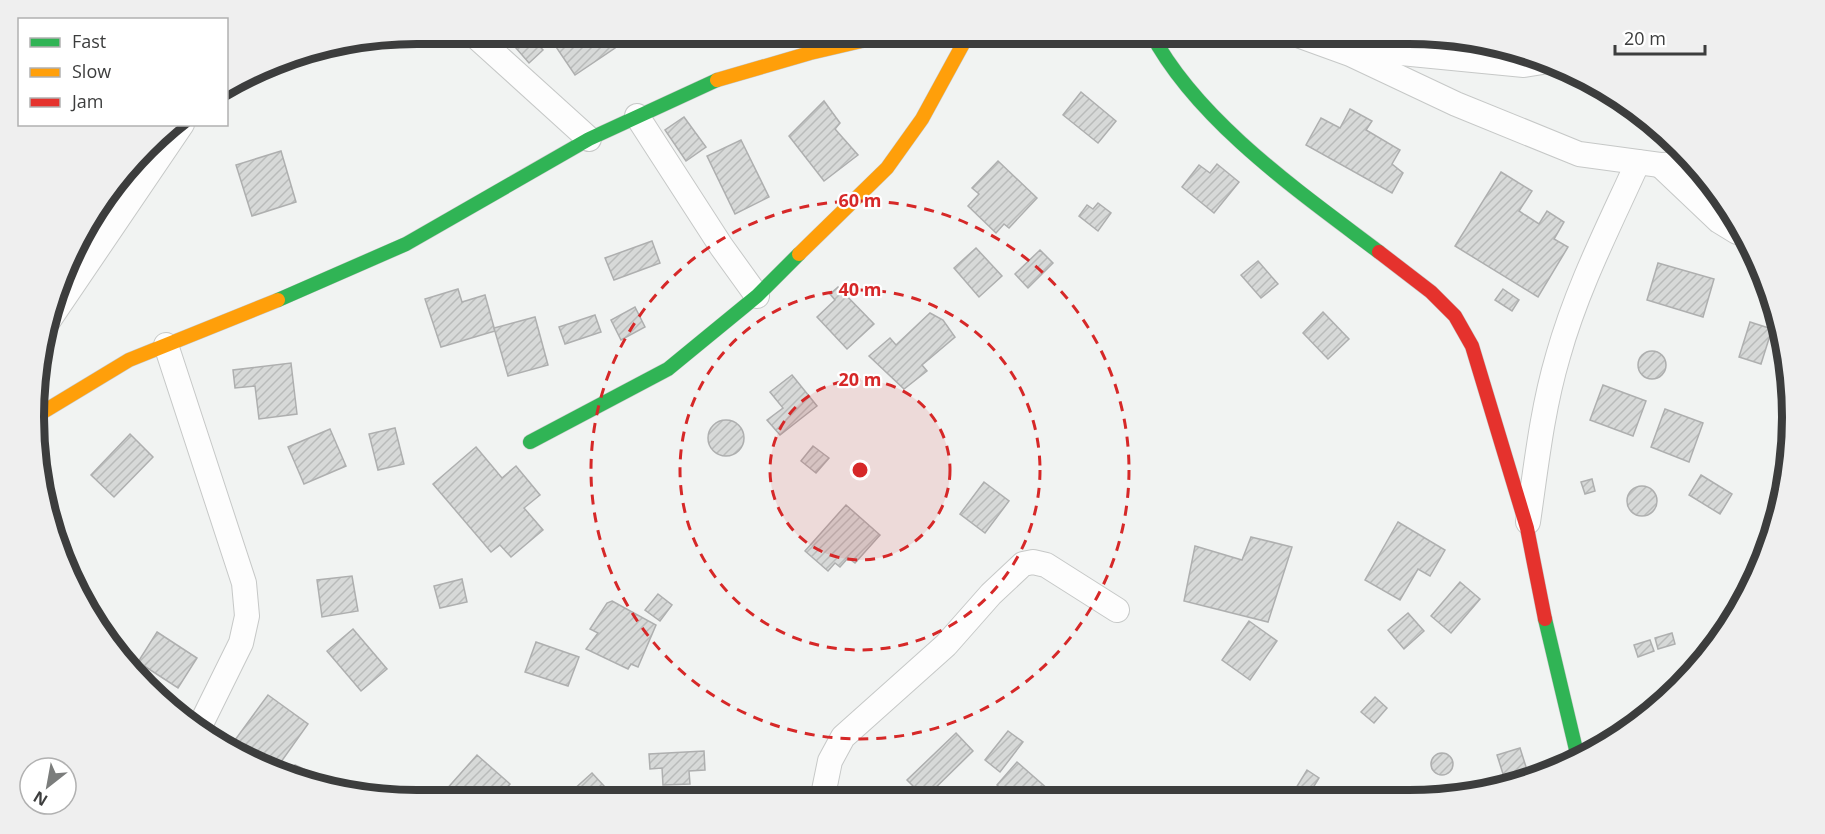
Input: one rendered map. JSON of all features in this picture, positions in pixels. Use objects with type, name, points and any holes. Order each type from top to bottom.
[{"type":"street","points":[[483,43],[590,139]]},
{"type":"street","points":[[44,411],[129,360],[241,316],[406,244],[590,139],[708,82],[853,43]]},
{"type":"street","points":[[530,442],[668,369],[757,296],[887,168],[922,119],[964,43]]},
{"type":"street","points":[[1156,43],[1166,62],[1183,84],[1234,134],[1290,184],[1431,292],[1455,316],[1472,346],[1527,528],[1552,654],[1576,750]]},
{"type":"street","points":[[1320,43],[1350,54],[1456,104],[1579,154],[1649,164],[1682,164]]},
{"type":"street","points":[[1350,54],[1401,53],[1531,64]]},
{"type":"street","points":[[637,116],[721,246],[757,296]]},
{"type":"street","points":[[62,301],[177,131]]},
{"type":"street","points":[[1527,528],[1541,436],[1557,357],[1581,286],[1649,164]]},
{"type":"street","points":[[1649,164],[1730,227]]},
{"type":"street","points":[[166,345],[244,583],[247,616],[241,643],[202,722]]},
{"type":"street","points":[[824,790],[830,761],[843,737],[946,645],[991,594],[1023,564],[1033,562],[1046,565],[1117,610]]},
{"type":"building","points":[[521,43],[537,43],[543,50],[529,63],[516,48]]},
{"type":"building","points":[[553,43],[612,43],[615,48],[575,75]]},
{"type":"building","points":[[1081,92],[1116,121],[1098,143],[1063,115]]},
{"type":"building","points":[[824,101],[840,123],[835,129],[858,155],[824,181],[789,136]]},
{"type":"building","points":[[1350,109],[1372,121],[1366,130],[1400,150],[1392,164],[1403,173],[1392,193],[1306,145],[1321,118],[1340,128]]},
{"type":"building","points":[[684,117],[706,147],[686,161],[665,130]]},
{"type":"building","points":[[741,140],[769,197],[735,214],[707,156]]},
{"type":"building","points":[[281,151],[296,202],[252,216],[236,165]]},
{"type":"building","points":[[998,161],[1037,198],[1009,228],[1004,224],[996,233],[968,206],[979,194],[972,188]]},
{"type":"building","points":[[1217,164],[1239,182],[1214,213],[1182,187],[1199,165],[1210,173]]},
{"type":"building","points":[[1501,172],[1532,191],[1519,211],[1539,224],[1547,211],[1564,222],[1554,239],[1568,247],[1538,297],[1455,246]]},
{"type":"building","points":[[1098,203],[1111,213],[1098,231],[1079,216],[1087,205],[1093,209]]},
{"type":"building","points":[[652,241],[660,263],[614,280],[605,258]]},
{"type":"building","points":[[976,248],[1002,276],[979,297],[954,268]]},
{"type":"building","points":[[1040,250],[1053,263],[1028,288],[1015,274]]},
{"type":"building","points":[[1258,261],[1278,284],[1261,298],[1241,275]]},
{"type":"building","points":[[1658,263],[1714,279],[1703,317],[1647,300]]},
{"type":"building","points":[[838,287],[874,324],[847,349],[817,317],[835,300],[830,294]]},
{"type":"building","points":[[458,289],[462,302],[485,295],[495,331],[441,347],[425,299]]},
{"type":"building","points":[[1503,289],[1519,300],[1512,311],[1495,300]]},
{"type":"building","points":[[635,307],[645,327],[621,340],[611,320]]},
{"type":"building","points":[[1323,312],[1349,339],[1328,359],[1303,333]]},
{"type":"building","points":[[930,313],[943,320],[955,337],[922,365],[927,371],[904,389],[869,356],[890,338],[896,345]]},
{"type":"building","points":[[595,315],[601,332],[565,344],[559,327]]},
{"type":"building","points":[[535,317],[548,365],[508,376],[494,328]]},
{"type":"building","points":[[1750,322],[1771,329],[1761,364],[1739,357]]},
{"type":"building","points":[[1652,351],[1662,355],[1666,365],[1662,375],[1652,379],[1642,375],[1638,365],[1642,355]]},
{"type":"building","points":[[291,363],[297,414],[259,419],[255,386],[235,388],[233,370]]},
{"type":"building","points":[[792,375],[817,406],[780,435],[767,420],[783,408],[770,392]]},
{"type":"building","points":[[1603,385],[1646,401],[1633,436],[1590,420]]},
{"type":"building","points":[[1665,409],[1703,423],[1689,462],[1651,447]]},
{"type":"building","points":[[726,420],[739,425],[744,438],[739,451],[726,456],[713,451],[708,438],[713,425]]},
{"type":"building","points":[[395,428],[404,464],[378,470],[369,434]]},
{"type":"building","points":[[330,429],[346,466],[304,484],[288,447]]},
{"type":"building","points":[[130,434],[153,457],[114,497],[91,475]]},
{"type":"building","points":[[813,446],[829,458],[816,473],[801,461]]},
{"type":"building","points":[[476,447],[502,478],[516,466],[540,495],[524,508],[543,530],[511,557],[500,545],[491,552],[433,484]]},
{"type":"building","points":[[1701,475],[1732,494],[1720,514],[1689,495]]},
{"type":"building","points":[[1592,479],[1595,491],[1585,494],[1581,482]]},
{"type":"building","points":[[984,482],[1009,501],[985,533],[960,514]]},
{"type":"building","points":[[1642,486],[1653,490],[1657,501],[1653,512],[1642,516],[1631,512],[1627,501],[1631,490]]},
{"type":"building","points":[[846,505],[880,535],[855,563],[848,558],[840,567],[835,563],[828,571],[805,551]]},
{"type":"building","points":[[1398,522],[1445,550],[1430,576],[1418,569],[1400,600],[1365,580]]},
{"type":"building","points":[[1251,537],[1292,547],[1268,622],[1184,601],[1195,546],[1242,560]]},
{"type":"building","points":[[352,576],[358,611],[322,617],[317,580]]},
{"type":"building","points":[[462,579],[467,602],[440,608],[434,586]]},
{"type":"building","points":[[1460,582],[1480,599],[1451,633],[1431,616]]},
{"type":"building","points":[[658,594],[672,605],[660,621],[645,610]]},
{"type":"building","points":[[612,601],[656,625],[638,667],[631,664],[628,669],[586,649],[598,633],[590,629],[607,603]]},
{"type":"building","points":[[1408,613],[1424,631],[1404,649],[1388,630]]},
{"type":"building","points":[[1249,621],[1277,641],[1250,680],[1222,660]]},
{"type":"building","points":[[353,629],[387,669],[361,691],[327,651]]},
{"type":"building","points":[[157,632],[197,658],[178,688],[138,662]]},
{"type":"building","points":[[1672,633],[1675,644],[1658,649],[1655,638]]},
{"type":"building","points":[[1650,640],[1654,651],[1638,657],[1634,645]]},
{"type":"building","points":[[536,642],[579,657],[568,686],[525,672]]},
{"type":"building","points":[[268,695],[308,724],[279,764],[252,752],[235,740]]},
{"type":"building","points":[[1375,697],[1387,708],[1374,723],[1361,712]]},
{"type":"building","points":[[1008,731],[1023,742],[1000,772],[985,760]]},
{"type":"building","points":[[956,733],[973,751],[933,790],[917,790],[907,780]]},
{"type":"building","points":[[1520,748],[1527,770],[1504,777],[1497,755]]},
{"type":"building","points":[[704,751],[705,770],[689,771],[690,784],[663,785],[662,768],[650,769],[649,754]]},
{"type":"building","points":[[1442,753],[1450,756],[1453,764],[1450,772],[1442,775],[1434,772],[1431,764],[1434,756]]},
{"type":"building","points":[[477,755],[510,784],[505,790],[446,790]]},
{"type":"building","points":[[1017,762],[1049,790],[1003,790],[997,785]]},
{"type":"building","points":[[295,765],[321,777],[320,778],[293,769]]},
{"type":"building","points":[[1307,770],[1319,778],[1312,790],[1296,788]]},
{"type":"building","points":[[592,773],[608,790],[573,790]]},
{"type":"traffic: fast","points":[[1157,43],[1195,96],[1223,125],[1285,180],[1379,252]]},
{"type":"traffic: fast","points":[[278,300],[406,244],[589,139],[717,80]]},
{"type":"traffic: fast","points":[[530,442],[668,369],[757,296],[799,254]]},
{"type":"traffic: fast","points":[[1545,619],[1576,750]]},
{"type":"traffic: slow","points":[[717,80],[853,43]]},
{"type":"traffic: slow","points":[[799,254],[887,168],[922,119],[964,43]]},
{"type":"traffic: slow","points":[[44,411],[129,360],[278,300]]},
{"type":"traffic: jam","points":[[1379,252],[1431,292],[1455,316],[1472,346],[1527,528],[1545,619]]}]
